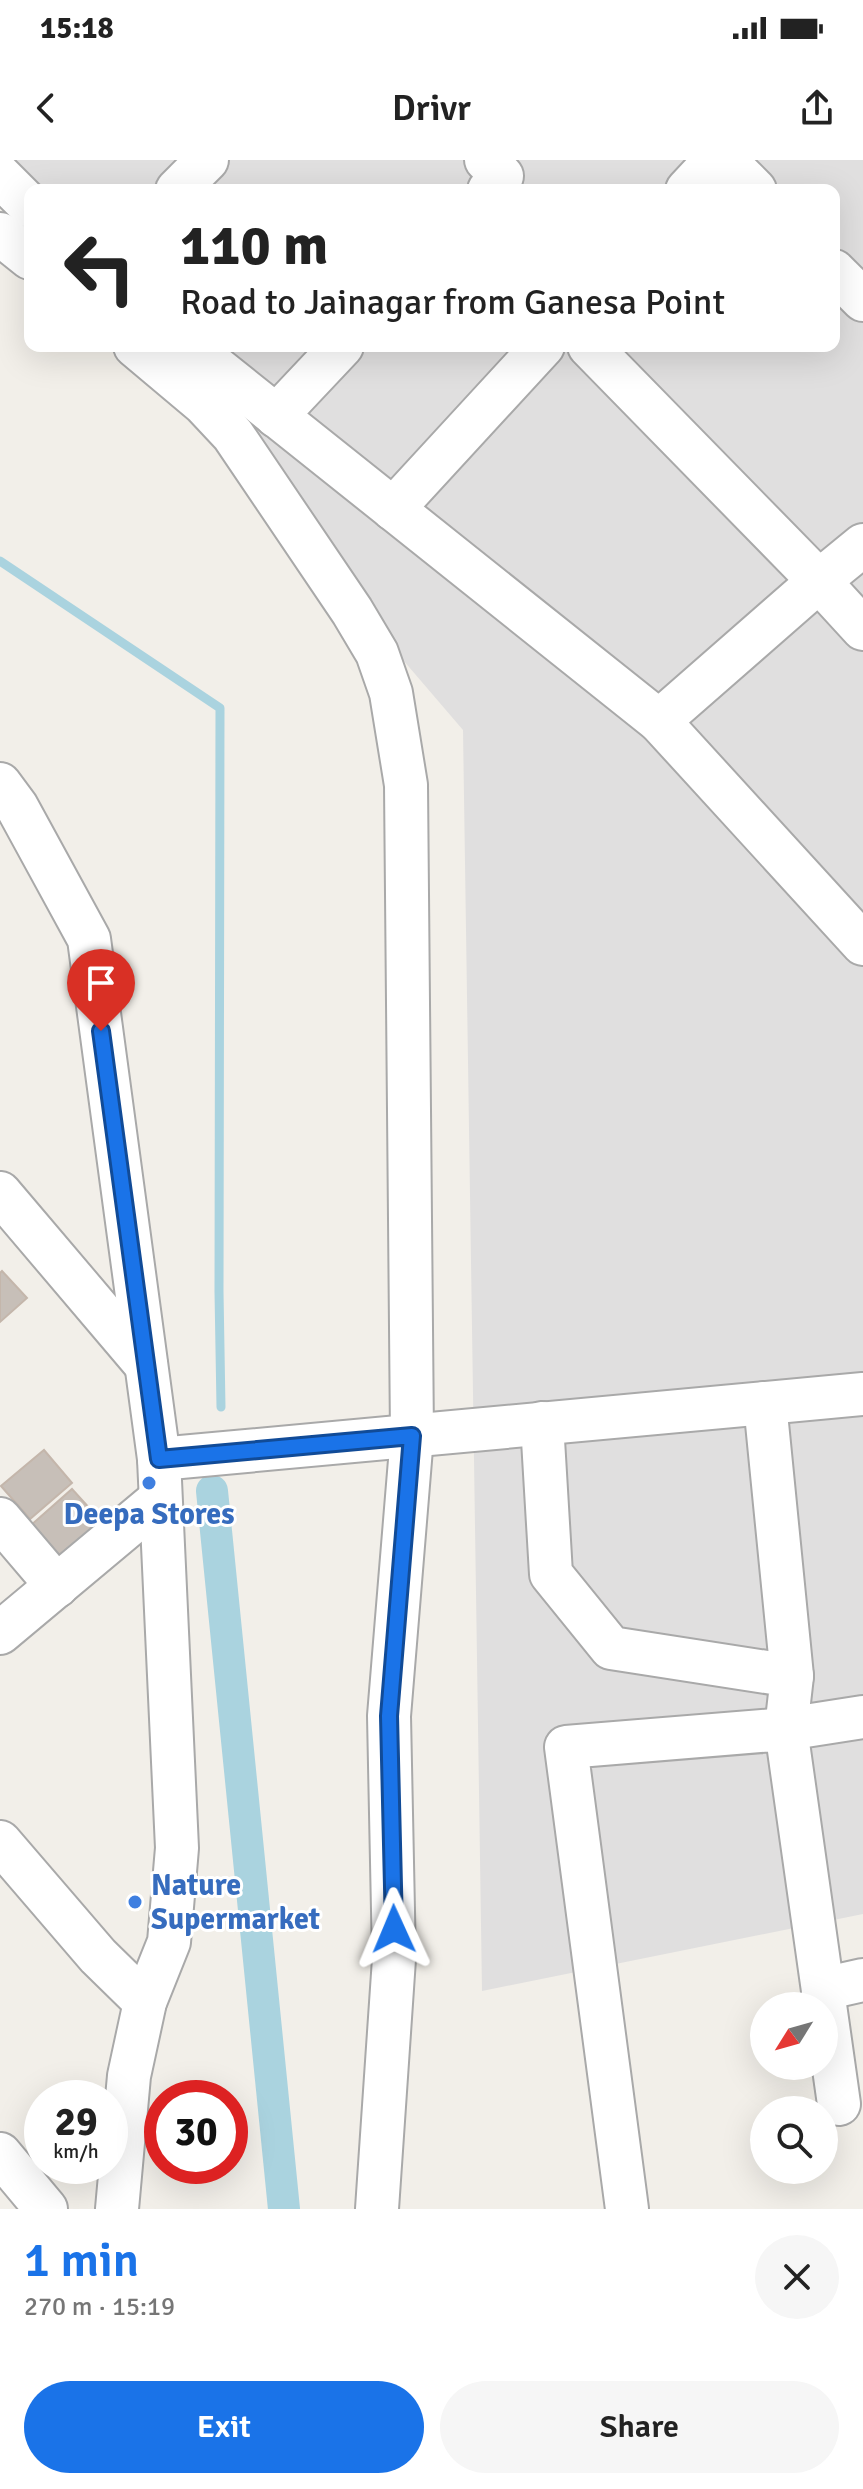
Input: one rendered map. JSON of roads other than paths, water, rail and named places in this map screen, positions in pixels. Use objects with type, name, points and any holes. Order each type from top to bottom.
[{"type":"street","points":[[183,184],[207,160]]},
{"type":"street","points":[[486,160],[502,176],[495,184]]},
{"type":"street","points":[[693,184],[715,160]]},
{"type":"street","points":[[725,160],[749,184]]},
{"type":"street","points":[[0,176],[24,200]]},
{"type":"street","points":[[0,234],[24,253]]},
{"type":"street","points":[[840,277],[863,300]]},
{"type":"street","points":[[142,352],[204,404],[233,435],[352,611],[377,653],[391,693],[406,785],[412,1436],[389,1716],[394,1959],[377,2209]]},
{"type":"street","points":[[196,352],[659,721],[863,944]]},
{"type":"street","points":[[276,416],[336,352]]},
{"type":"street","points":[[393,509],[537,352]]},
{"type":"street","points":[[595,352],[863,629]]},
{"type":"street","points":[[659,721],[863,545]]},
{"type":"street","points":[[6,804],[89,939],[159,1459],[177,1848],[169,1942],[145,2002],[129,2076],[117,2209]]},
{"type":"street","points":[[0,1193],[146,1365]]},
{"type":"street","points":[[159,1459],[863,1394]]},
{"type":"street","points":[[765,1403],[792,1676],[786,1729],[839,2104]]},
{"type":"street","points":[[542,1423],[551,1574],[611,1648],[792,1676]]},
{"type":"street","points":[[0,1633],[159,1500]]},
{"type":"street","points":[[0,1519],[57,1586]]},
{"type":"street","points":[[627,2209],[566,1747],[786,1729],[863,1717]]},
{"type":"street","points":[[0,1842],[98,1956],[145,2002]]},
{"type":"street","points":[[823,1989],[863,1980]]},
{"type":"street","points":[[0,2154],[46,2209]]},
{"type":"waterway","points":[[0,561],[220,708],[221,1407]]},
{"type":"waterway","points":[[212,1491],[284,2209]]},
{"type":"place","name":"Deepa Stores","points":[[149,1483]]},
{"type":"place","name":"Nature Supermarket","points":[[135,1902]]}]
